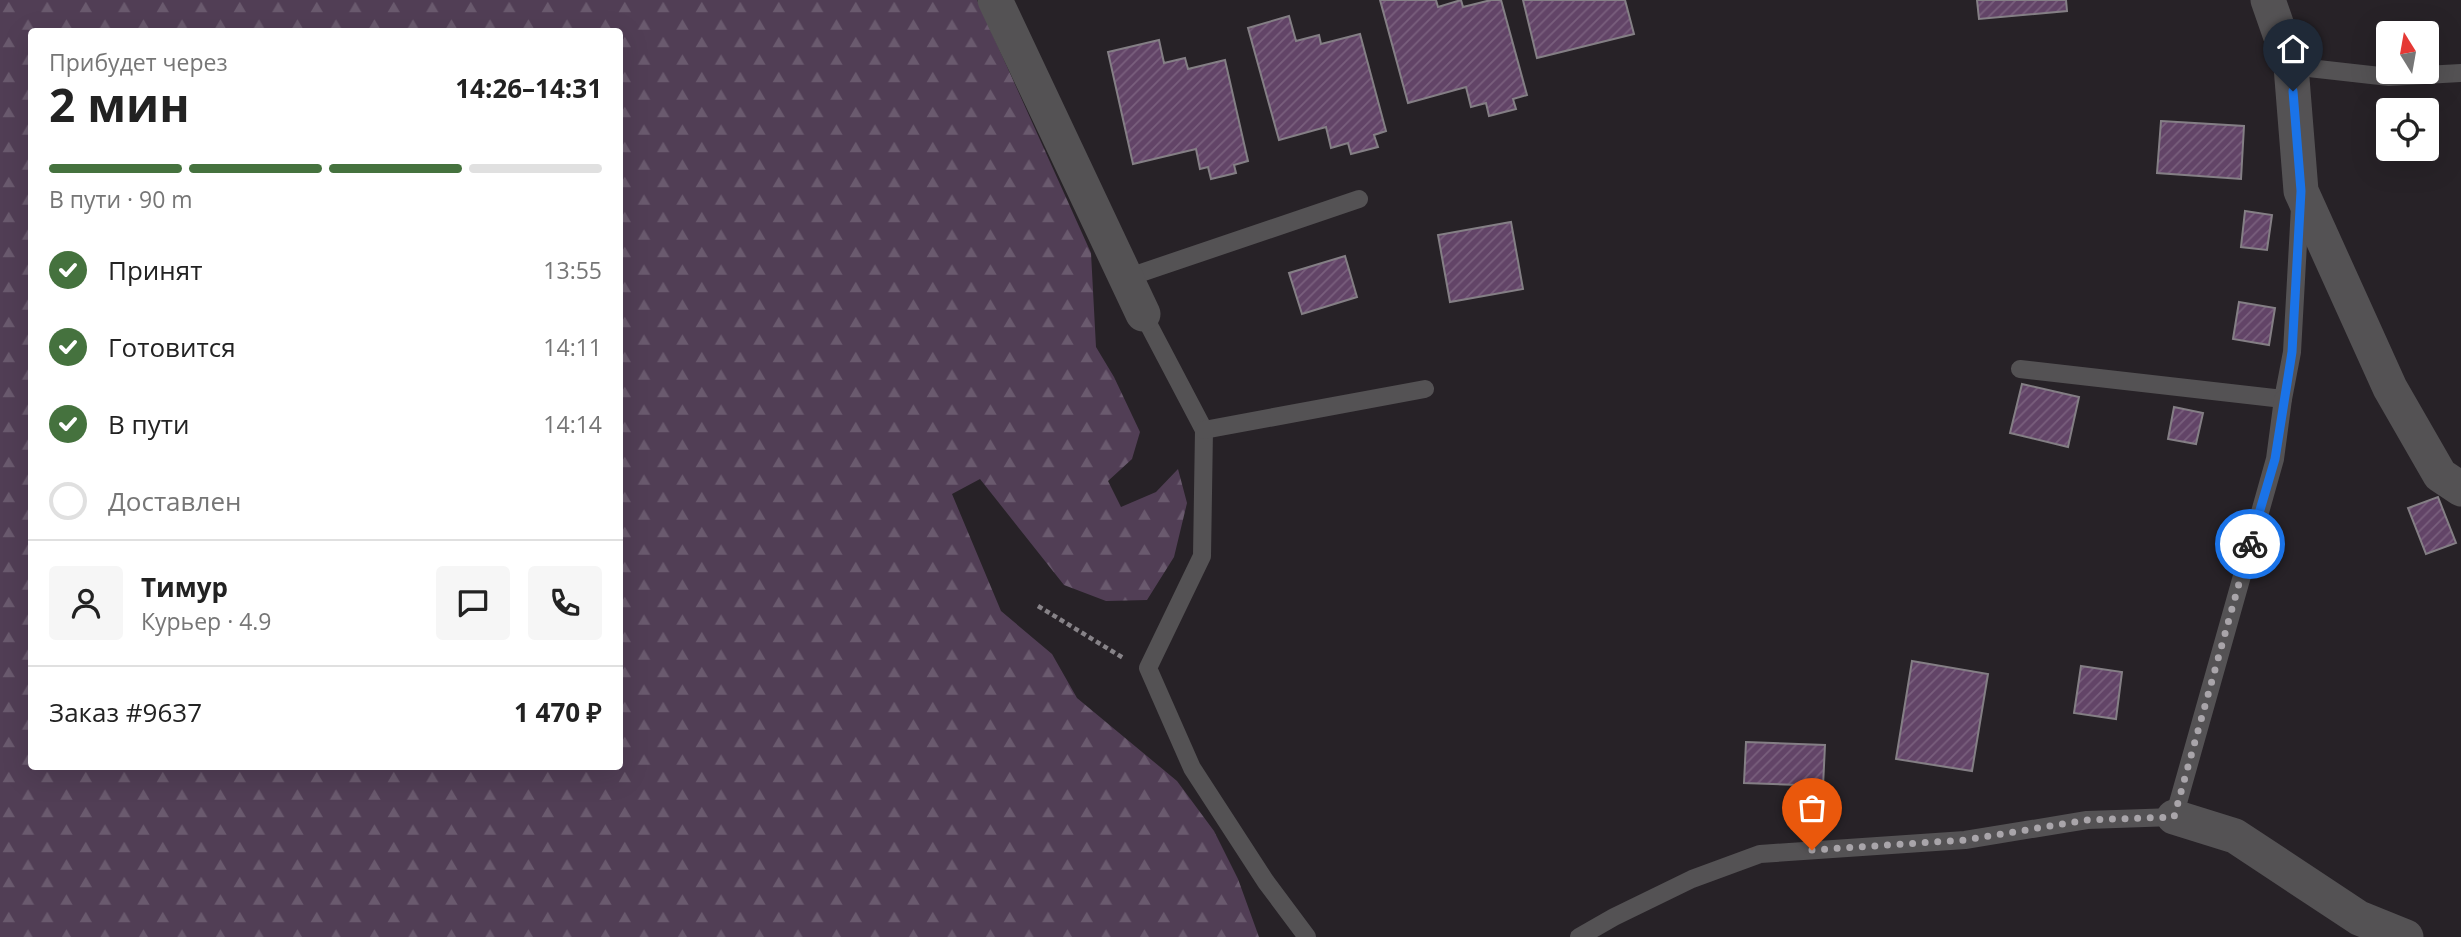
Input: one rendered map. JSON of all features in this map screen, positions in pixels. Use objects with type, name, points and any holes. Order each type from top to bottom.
[{"type":"street","points":[[995,0],[1143,314]]},
{"type":"street","points":[[2268,0],[2291,66],[2301,191],[2390,388],[2440,475],[2461,489]]},
{"type":"street","points":[[2174,817],[2235,836],[2359,918],[2406,937]]},
{"type":"lane","points":[[2291,66],[2389,77],[2461,73]]},
{"type":"lane","points":[[1579,937],[1692,880],[1760,854],[1965,840],[2087,820],[2174,817],[2275,459],[2292,352],[2301,191]]},
{"type":"lane","points":[[1126,278],[1360,199]]},
{"type":"lane","points":[[1143,314],[1204,430],[1202,556],[1149,668],[1192,768],[1266,883],[1307,937]]},
{"type":"lane","points":[[2020,369],[2283,399]]},
{"type":"lane","points":[[1204,430],[1425,389]]},
{"type":"path","points":[[1038,606],[1116,655],[1149,668]]},
{"type":"green space","points":[[0,0],[977,0],[1091,253],[1096,347],[1114,377],[1140,432],[1132,459],[1108,481],[1121,507],[1156,492],[1178,469],[1187,503],[1174,557],[1147,600],[1106,601],[1064,585],[980,479],[952,494],[1001,611],[1052,654],[1077,698],[1177,781],[1214,831],[1238,879],[1259,937],[0,937]]},
{"type":"building","points":[[1380,0],[1436,0],[1438,7],[1461,0],[1463,7],[1501,0],[1527,95],[1513,99],[1516,109],[1489,116],[1486,103],[1471,107],[1466,87],[1408,103]]},
{"type":"building","points":[[1523,0],[1625,0],[1634,34],[1537,58]]},
{"type":"building","points":[[1977,0],[2066,0],[2067,11],[1979,19]]},
{"type":"building","points":[[1289,16],[1296,41],[1319,35],[1321,44],[1360,34],[1386,131],[1374,135],[1378,147],[1351,154],[1348,143],[1331,148],[1326,127],[1279,140],[1248,28]]},
{"type":"building","points":[[1159,40],[1164,63],[1185,58],[1188,69],[1225,60],[1248,161],[1234,165],[1236,173],[1211,179],[1208,167],[1200,169],[1196,149],[1133,164],[1108,52]]},
{"type":"building","points":[[2161,121],[2244,126],[2241,179],[2157,173]]},
{"type":"building","points":[[2245,211],[2272,215],[2267,250],[2241,247]]},
{"type":"building","points":[[1511,222],[1523,289],[1450,302],[1438,235]]},
{"type":"building","points":[[1345,256],[1357,297],[1302,314],[1289,273]]},
{"type":"building","points":[[2239,302],[2275,308],[2269,345],[2233,339]]},
{"type":"building","points":[[2022,384],[2079,397],[2068,447],[2010,433]]},
{"type":"building","points":[[2174,407],[2203,413],[2196,444],[2168,439]]},
{"type":"building","points":[[2438,497],[2456,543],[2426,554],[2408,508]]},
{"type":"building","points":[[1912,661],[1988,674],[1972,771],[1896,759]]},
{"type":"building","points":[[2081,666],[2122,672],[2116,719],[2074,713]]},
{"type":"building","points":[[1746,742],[1825,745],[1823,786],[1744,783]]},
{"type":"way so far","points":[[1812,850],[1965,840],[2087,820],[2174,817],[2250,544]]},
{"type":"route","points":[[2250,544],[2275,459],[2292,352],[2301,191],[2293,91]]}]
